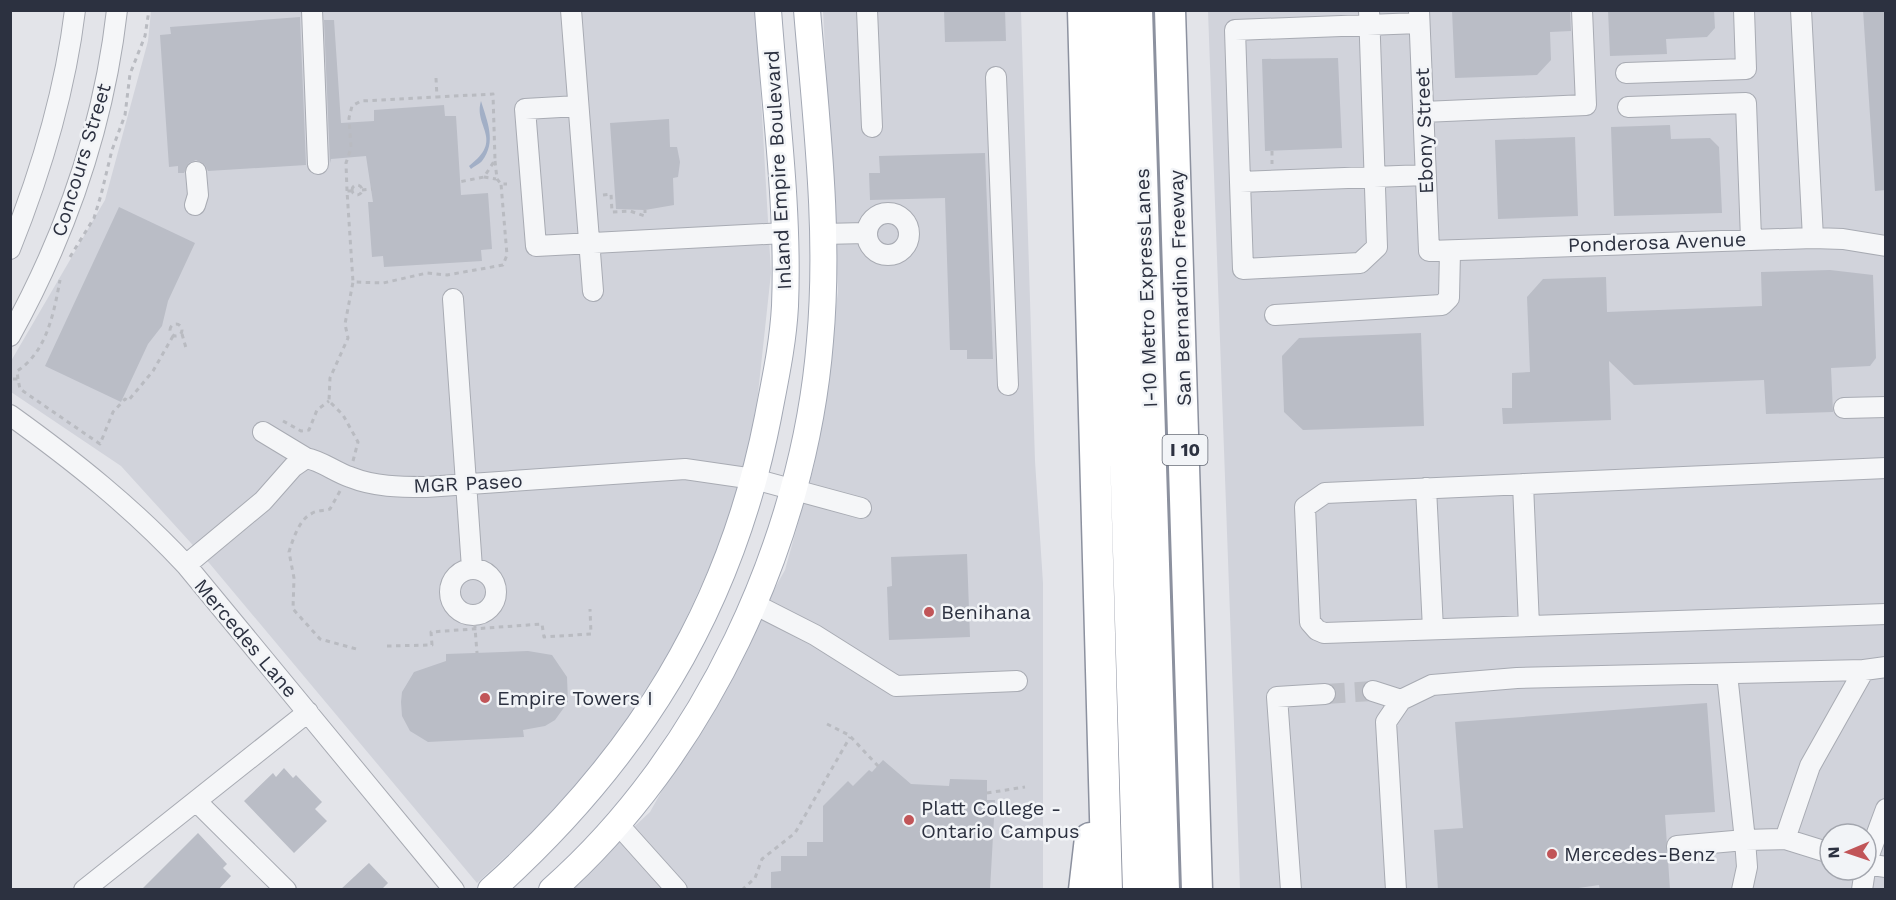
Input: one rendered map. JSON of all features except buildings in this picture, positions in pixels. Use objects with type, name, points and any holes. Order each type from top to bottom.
[{"type":"highway","points":[[1083,10],[1107,890]]},
{"type":"highway","name":"I-10 Metro ExpressLanes","points":[[1112,10],[1138,890]]},
{"type":"highway","name":"I-10 Metro ExpressLanes","points":[[1137,10],[1164,890]]},
{"type":"highway","name":"San Bernardino Freeway","points":[[1170,10],[1197,890]]},
{"type":"highway","points":[[1119,890],[1133,721]]},
{"type":"highway","points":[[1084,890],[1102,752]]},
{"type":"highway","points":[[1194,784],[1213,890]]},
{"type":"main road","name":"Inland Empire Boulevard","points":[[491,890],[543,843],[584,798],[634,735],[667,684],[696,634],[727,562],[754,479],[779,361],[784,309],[784,233],[768,10]]},
{"type":"main road","name":"Inland Empire Boulevard","points":[[552,890],[647,786],[703,703],[754,604],[774,555],[794,490],[815,393],[820,341],[823,234],[807,10]]},
{"type":"street","name":"Concours Street","points":[[10,249],[30,199],[58,108],[75,10]]},
{"type":"street","name":"Concours Street","points":[[10,336],[28,305],[68,213],[97,120],[112,52],[117,10]]},
{"type":"street","points":[[312,10],[318,164]]},
{"type":"street","points":[[571,10],[593,291]]},
{"type":"street","points":[[867,10],[872,127]]},
{"type":"street","points":[[1423,112],[1586,105],[1582,10]]},
{"type":"street","points":[[1626,73],[1746,69],[1744,10]]},
{"type":"street","points":[[1801,10],[1813,238]]},
{"type":"street","points":[[1369,18],[1377,247],[1360,263],[1243,269],[1234,20],[1419,17]]},
{"type":"street","name":"Ebony Street","points":[[1419,17],[1429,251]]},
{"type":"street","points":[[996,78],[1008,385]]},
{"type":"street","points":[[1628,107],[1746,103],[1751,239]]},
{"type":"street","points":[[578,106],[525,109],[536,246],[784,233]]},
{"type":"street","points":[[195,204],[198,195],[196,172]]},
{"type":"street","points":[[1240,182],[1426,175]]},
{"type":"street","points":[[823,234],[866,233]]},
{"type":"street","name":"Ponderosa Avenue","points":[[1429,251],[1813,238],[1843,239],[1886,246]]},
{"type":"street","points":[[1275,315],[1442,305],[1449,298],[1450,251]]},
{"type":"street","points":[[453,299],[472,568]]},
{"type":"street","points":[[1844,408],[1886,407]]},
{"type":"street","name":"Mercedes Lane","points":[[10,415],[86,470],[152,529],[186,565],[454,890]]},
{"type":"street","name":"MGR Paseo","points":[[263,432],[306,458],[315,460],[346,476],[388,487],[685,469],[754,479],[861,508]]},
{"type":"street","points":[[186,565],[263,501],[293,467],[306,458]]},
{"type":"street","points":[[1886,468],[1325,493],[1305,507],[1310,622],[1317,630],[1324,633],[1886,614]]},
{"type":"street","points":[[1523,484],[1529,626]]},
{"type":"street","points":[[1426,488],[1433,629]]},
{"type":"street","points":[[472,568],[486,572],[492,577],[497,591],[496,598],[488,610],[474,622],[459,610],[450,597],[452,581],[457,574],[472,568]]},
{"type":"street","points":[[754,604],[815,635],[896,686],[1017,681]]},
{"type":"street","points":[[1396,890],[1386,722],[1401,699],[1432,685],[1517,678],[1864,670],[1886,667]]},
{"type":"street","points":[[1785,839],[1810,766],[1864,670]]},
{"type":"street","points":[[1727,674],[1748,867],[1742,890]]},
{"type":"street","points":[[1373,691],[1401,699]]},
{"type":"street","points":[[1291,890],[1277,697],[1325,694]]},
{"type":"street","points":[[84,890],[308,712]]},
{"type":"street","points":[[197,802],[286,890]]},
{"type":"street","points":[[1878,831],[1886,809]]},
{"type":"street","points":[[616,822],[677,890]]},
{"type":"street","points":[[1677,846],[1785,839],[1818,849]]},
{"type":"path","points":[[436,78],[437,97]]},
{"type":"path","points":[[351,465],[358,441],[349,429],[344,415],[329,401],[330,378],[348,338],[345,324],[353,282],[350,191],[346,163],[351,148],[349,118],[352,106],[361,100],[492,94],[495,160],[497,179],[501,184],[507,255],[503,265],[447,275],[427,273],[383,283],[353,282]]},
{"type":"path","points":[[1272,151],[1272,170]]},
{"type":"path","points":[[484,177],[495,160]]},
{"type":"path","points":[[459,182],[484,177],[497,179]]},
{"type":"path","points":[[501,184],[507,184]]},
{"type":"path","points":[[350,191],[356,185],[362,190],[372,189]]},
{"type":"path","points":[[350,191],[358,195],[362,190]]},
{"type":"path","points":[[596,195],[611,194],[612,212],[630,211],[645,216],[645,210]]},
{"type":"path","points":[[173,336],[170,331],[174,324],[180,326],[186,348]]},
{"type":"path","points":[[13,379],[18,379],[20,389],[100,444],[113,412],[125,399],[128,401],[153,371],[173,336],[182,333]]},
{"type":"path","points":[[284,421],[301,431],[309,430],[317,410],[329,401]]},
{"type":"path","points":[[342,487],[330,509],[312,512],[299,523],[295,541],[289,552],[294,578],[292,602],[298,615],[320,639],[360,650]]},
{"type":"path","points":[[387,646],[432,645],[431,632],[474,622],[542,624],[544,637],[591,634],[590,609]]},
{"type":"path","points":[[474,622],[477,653]]},
{"type":"path","points":[[827,724],[850,737],[878,766]]},
{"type":"path","points":[[742,890],[755,878],[762,859],[795,833],[850,737]]},
{"type":"path","points":[[987,793],[1025,787]]},
{"type":"shaded area","points":[[151,11],[756,11],[771,273],[755,421],[728,527],[673,647],[621,728],[558,809],[477,883],[210,564],[121,466],[11,392],[11,361],[105,200],[148,41]]},
{"type":"shaded area","points":[[823,11],[1021,11],[1035,461],[1043,583],[1043,889],[566,890],[650,812],[785,570],[814,466],[838,292]]},
{"type":"shaded area","points":[[1208,11],[1885,11],[1885,889],[1240,889]]},
{"type":"water","points":[[481,101],[488,124],[489,146],[482,161],[471,169],[469,166],[480,157],[487,140],[481,118]]},
{"type":"tunnel","points":[[1325,694],[1373,691]]},
{"type":"place","name":"Benihana","points":[[929,612]]},
{"type":"place","name":"Empire Towers I","points":[[485,698]]},
{"type":"place","name":"Platt College - Ontario Campus","points":[[909,820]]},
{"type":"place","name":"Mercedes-Benz","points":[[1552,854]]}]
